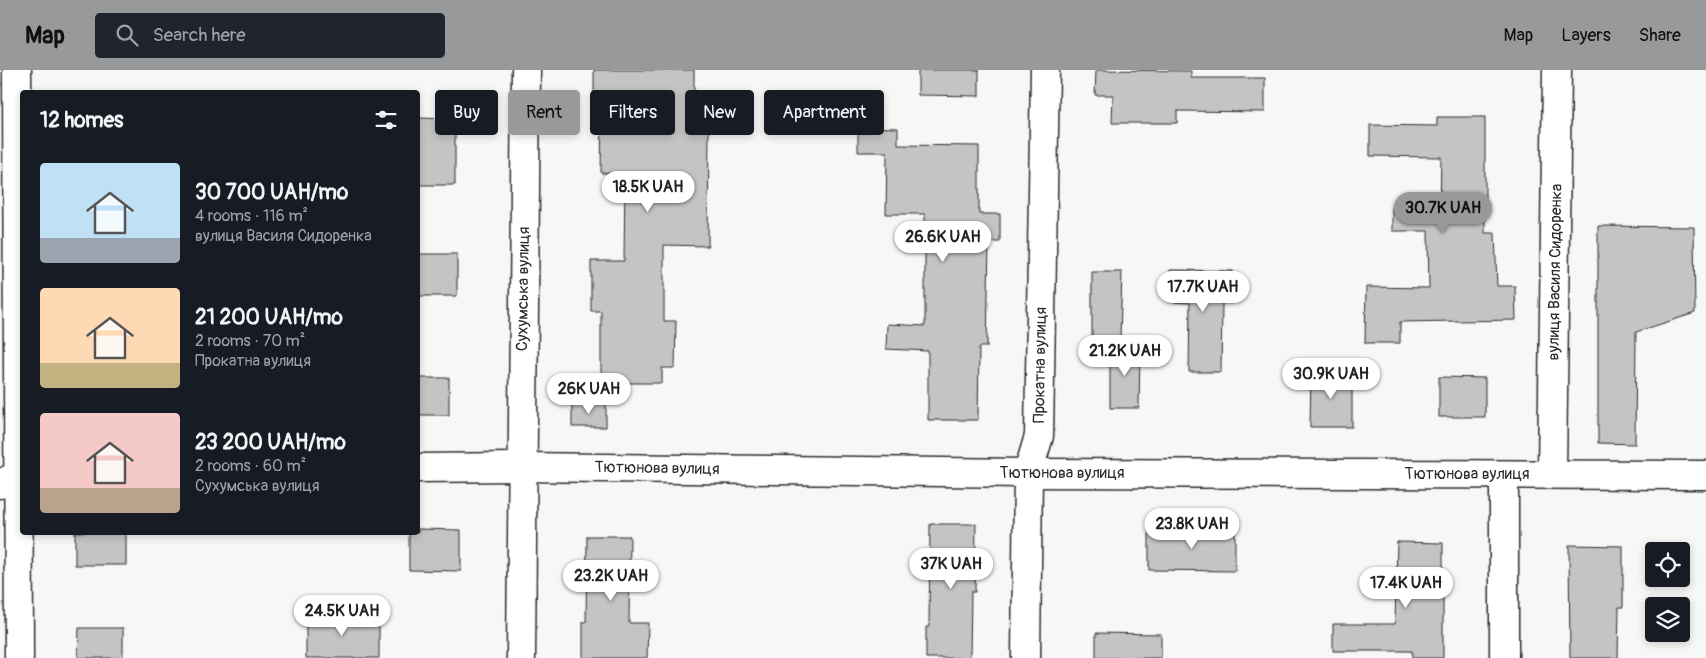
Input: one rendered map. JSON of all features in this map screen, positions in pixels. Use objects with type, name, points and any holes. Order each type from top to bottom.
[{"type":"street","points":[[17,70],[14,476],[19,658]]},
{"type":"street","name":"Сухумська вулиця","points":[[521,658],[526,70]]},
{"type":"street","name":"Прокатна вулиця","points":[[1026,658],[1028,473],[1039,436],[1045,70]]},
{"type":"street","name":"вулиця Василя Сидоренка","points":[[1552,474],[1557,70]]},
{"type":"street","name":"Тютюнова вулиця","points":[[420,468],[522,467],[1028,473],[1706,475]]},
{"type":"street","points":[[1504,475],[1504,658]]},
{"type":"building","points":[[594,70],[694,70],[694,90],[685,90],[685,135],[709,135],[708,246],[664,245],[664,321],[676,321],[675,368],[662,368],[662,383],[601,383],[601,311],[591,311],[591,261],[624,261],[625,174],[601,173],[602,135],[675,135],[675,90],[594,90]]},
{"type":"building","points":[[979,70],[979,96],[918,95],[918,71]]},
{"type":"building","points":[[1096,70],[1191,71],[1191,78],[1265,78],[1265,112],[1177,111],[1177,123],[1112,123],[1113,95],[1095,95]]},
{"type":"building","points":[[1437,117],[1485,117],[1485,233],[1495,233],[1497,286],[1515,286],[1516,320],[1400,322],[1400,343],[1365,343],[1366,287],[1429,288],[1428,231],[1392,231],[1392,206],[1440,207],[1441,157],[1370,156],[1370,125],[1437,126]]},
{"type":"building","points":[[420,118],[435,118],[435,135],[455,135],[455,185],[420,185]]},
{"type":"building","points":[[884,128],[898,128],[898,145],[979,146],[979,214],[1000,214],[1000,242],[989,242],[987,347],[979,347],[978,420],[928,420],[928,351],[886,349],[887,324],[925,326],[925,214],[886,214],[887,152],[858,152],[858,135],[884,135]]},
{"type":"building","points":[[1598,226],[1694,227],[1695,313],[1636,332],[1635,444],[1598,443]]},
{"type":"building","points":[[420,254],[457,254],[457,296],[420,296]]},
{"type":"building","points":[[1170,270],[1233,271],[1232,303],[1222,303],[1221,372],[1189,372],[1190,303],[1170,302]]},
{"type":"building","points":[[1092,272],[1122,272],[1120,338],[1092,338]]},
{"type":"building","points":[[1110,347],[1140,347],[1139,408],[1110,408]]},
{"type":"building","points":[[1311,372],[1352,372],[1352,427],[1310,427]]},
{"type":"building","points":[[1439,377],[1485,378],[1485,417],[1439,417]]},
{"type":"building","points":[[420,378],[449,378],[449,415],[420,415]]},
{"type":"building","points":[[572,403],[606,403],[606,427],[572,427]]},
{"type":"building","points":[[930,524],[976,524],[975,592],[971,592],[970,658],[926,658],[926,627],[929,627]]},
{"type":"building","points":[[420,529],[461,530],[461,571],[409,570],[409,535],[420,535]]},
{"type":"building","points":[[1149,529],[1235,530],[1235,571],[1149,570]]},
{"type":"building","points":[[75,535],[126,535],[126,565],[75,565]]},
{"type":"building","points":[[587,536],[630,536],[629,623],[648,623],[647,658],[583,658],[583,622],[586,622]]},
{"type":"building","points":[[1397,542],[1443,543],[1443,658],[1412,658],[1412,651],[1333,651],[1333,624],[1395,624]]},
{"type":"building","points":[[1569,545],[1623,546],[1623,607],[1619,607],[1618,658],[1570,658]]},
{"type":"building","points":[[306,616],[379,617],[379,658],[306,658]]},
{"type":"building","points":[[79,628],[123,628],[123,658],[78,658]]},
{"type":"building","points":[[1096,633],[1161,634],[1161,658],[1096,658]]}]
